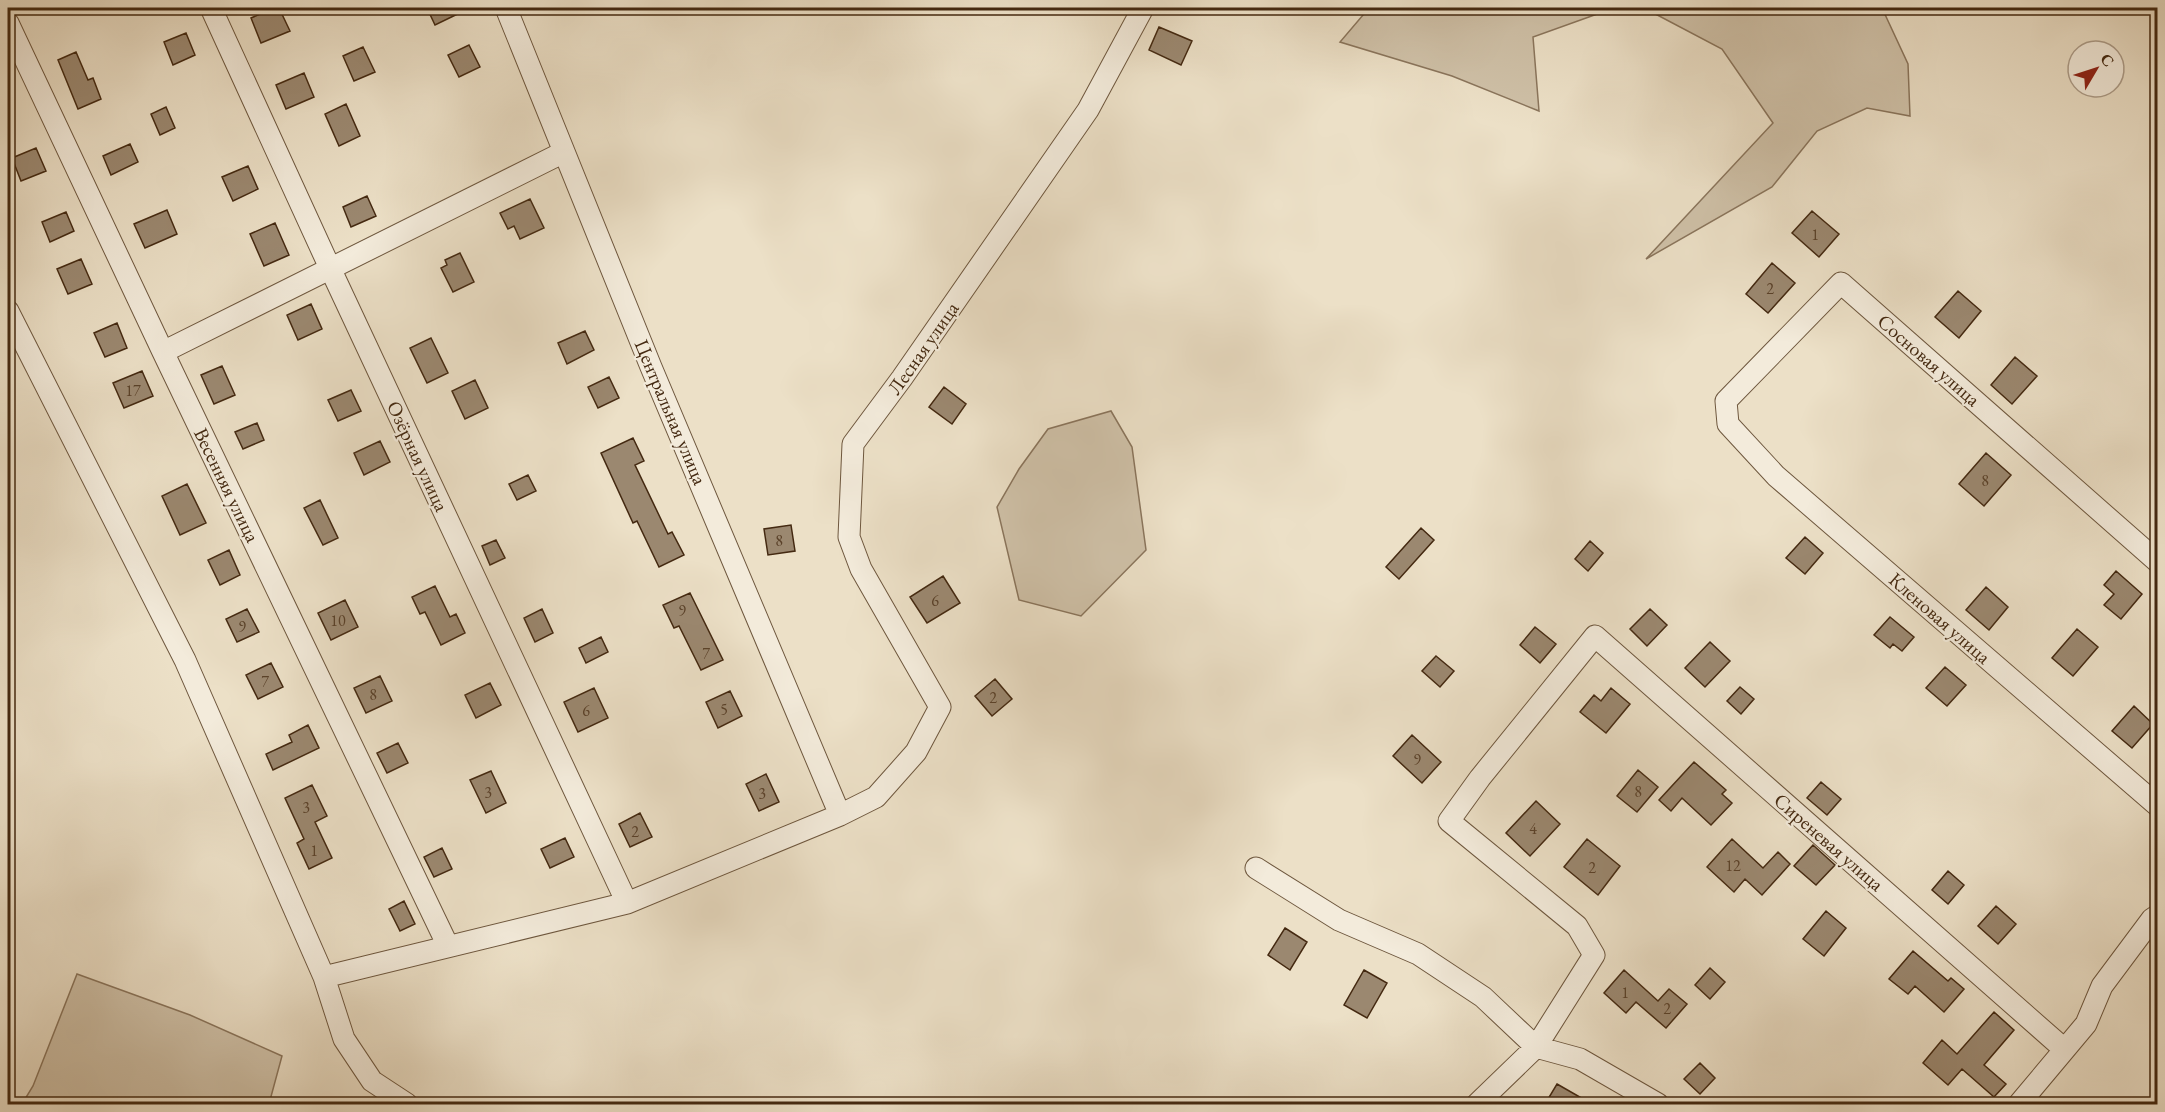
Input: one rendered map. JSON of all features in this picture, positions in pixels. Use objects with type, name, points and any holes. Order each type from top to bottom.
[{"type":"street","name":"Озёрная улица","points":[[211,8],[627,903]]},
{"type":"street","name":"Центральная улица","points":[[506,8],[651,367],[840,816]]},
{"type":"street","name":"Лесная улица","points":[[840,816],[876,797],[916,752],[940,707],[861,569],[849,537],[853,444],[902,378],[1088,110],[1143,8]]},
{"type":"street","name":"Весенняя улица","points":[[8,23],[448,946]]},
{"type":"street","points":[[163,352],[564,152]]},
{"type":"street","name":"Сосновая улица","points":[[1728,424],[1726,401],[1841,283],[2157,562]]},
{"type":"street","points":[[8,311],[184,660],[324,977],[344,1039],[372,1081],[407,1104]]},
{"type":"street","name":"Кленовая улица","points":[[1728,424],[1776,476],[2157,806]]},
{"type":"street","name":"Сиреневая улица","points":[[1536,1047],[1594,955],[1577,926],[1449,821],[1480,778],[1595,636],[2064,1049]]},
{"type":"street","points":[[324,977],[627,903],[840,816]]},
{"type":"street","points":[[1256,868],[1339,920],[1418,954],[1483,997],[1536,1047],[1580,1059],[1658,1104]]},
{"type":"street","points":[[2019,1104],[2086,1024],[2102,986],[2157,915]]},
{"type":"street","points":[[1478,1104],[1536,1047]]},
{"type":"shaded area","points":[[1369,8],[1614,8],[1533,37],[1539,111],[1452,76],[1340,42]]},
{"type":"shaded area","points":[[1644,8],[1882,8],[1908,64],[1910,116],[1867,108],[1817,131],[1772,187],[1646,259],[1773,123],[1722,49]]},
{"type":"shaded area","points":[[1111,411],[1132,447],[1146,550],[1081,616],[1019,600],[997,507],[1019,469],[1048,429]]},
{"type":"shaded area","points":[[77,974],[190,1015],[282,1056],[269,1104],[22,1104],[33,1086]]},
{"type":"building","points":[[279,8],[290,31],[261,43],[251,18]]},
{"type":"building","points":[[427,8],[470,8],[435,25]]},
{"type":"building","points":[[1159,27],[1192,41],[1181,65],[1149,50]]},
{"type":"building","points":[[186,33],[195,55],[173,65],[164,42]]},
{"type":"building","points":[[469,45],[480,67],[459,77],[448,55]]},
{"type":"building","points":[[363,47],[375,72],[354,81],[343,56]]},
{"type":"building","points":[[76,52],[88,80],[93,78],[101,99],[78,109],[58,60]]},
{"type":"building","points":[[304,73],[314,97],[286,109],[276,85]]},
{"type":"building","points":[[346,104],[360,136],[339,146],[325,114]]},
{"type":"building","points":[[166,107],[175,128],[160,135],[151,114]]},
{"type":"building","points":[[130,144],[138,162],[111,175],[103,156]]},
{"type":"building","points":[[36,148],[46,171],[21,181],[12,158]]},
{"type":"building","points":[[248,166],[258,189],[233,201],[222,177]]},
{"type":"building","points":[[367,196],[376,216],[351,227],[343,207]]},
{"type":"building","points":[[530,199],[544,228],[520,239],[514,226],[508,229],[500,213]]},
{"type":"building","points":[[167,210],[177,234],[145,248],[134,224]]},
{"type":"building","points":[[1812,211],[1839,234],[1819,257],[1792,233]]},
{"type":"building","points":[[66,212],[74,231],[50,242],[42,222]]},
{"type":"building","points":[[275,223],[289,255],[264,266],[250,234]]},
{"type":"building","points":[[460,253],[474,282],[453,292],[441,268],[447,265],[445,260]]},
{"type":"building","points":[[81,259],[92,284],[68,294],[57,269]]},
{"type":"building","points":[[1772,263],[1795,283],[1768,313],[1746,294]]},
{"type":"building","points":[[1958,291],[1981,311],[1959,338],[1935,317]]},
{"type":"building","points":[[311,304],[322,329],[298,340],[287,315]]},
{"type":"building","points":[[117,323],[127,348],[105,357],[94,333]]},
{"type":"building","points":[[585,331],[594,350],[567,364],[558,343]]},
{"type":"building","points":[[431,338],[448,373],[427,383],[410,348]]},
{"type":"building","points":[[2015,357],[2037,376],[2012,404],[1991,385]]},
{"type":"building","points":[[222,366],[235,395],[214,404],[201,375]]},
{"type":"building","points":[[142,371],[153,396],[124,408],[113,383]]},
{"type":"building","points":[[609,377],[619,398],[598,408],[588,387]]},
{"type":"building","points":[[475,380],[488,408],[465,419],[452,391]]},
{"type":"building","points":[[944,387],[966,404],[952,424],[929,407]]},
{"type":"building","points":[[351,390],[361,411],[338,421],[328,400]]},
{"type":"building","points":[[257,423],[264,440],[243,449],[235,432]]},
{"type":"building","points":[[633,438],[644,461],[635,465],[668,534],[672,532],[684,555],[659,567],[637,521],[633,523],[601,453]]},
{"type":"building","points":[[380,441],[390,462],[364,475],[354,453]]},
{"type":"building","points":[[1986,453],[2011,475],[1984,506],[1959,484]]},
{"type":"building","points":[[528,475],[536,491],[517,500],[509,484]]},
{"type":"building","points":[[187,484],[206,523],[180,535],[162,496]]},
{"type":"building","points":[[320,500],[338,538],[323,545],[304,508]]},
{"type":"building","points":[[791,525],[795,551],[768,555],[764,529]]},
{"type":"building","points":[[1421,528],[1434,540],[1399,579],[1386,567]]},
{"type":"building","points":[[1805,537],[1823,553],[1805,574],[1786,558]]},
{"type":"building","points":[[496,540],[505,558],[490,565],[482,546]]},
{"type":"building","points":[[1590,541],[1603,553],[1588,571],[1575,559]]},
{"type":"building","points":[[229,550],[240,575],[220,585],[208,560]]},
{"type":"building","points":[[2116,571],[2142,594],[2121,619],[2104,605],[2114,594],[2104,585]]},
{"type":"building","points":[[943,576],[960,603],[927,623],[910,597]]},
{"type":"building","points":[[435,586],[450,617],[456,614],[465,633],[441,645],[425,612],[420,614],[412,597]]},
{"type":"building","points":[[1986,587],[2008,607],[1989,630],[1966,610]]},
{"type":"building","points":[[690,593],[723,660],[701,670],[679,626],[674,628],[663,605]]},
{"type":"building","points":[[345,600],[358,627],[331,640],[318,613]]},
{"type":"building","points":[[247,609],[259,632],[237,642],[226,619]]},
{"type":"building","points":[[542,609],[553,633],[535,642],[524,618]]},
{"type":"building","points":[[1650,609],[1667,625],[1647,646],[1630,629]]},
{"type":"building","points":[[1890,617],[1914,637],[1902,651],[1893,644],[1890,648],[1874,635]]},
{"type":"building","points":[[1535,627],[1556,644],[1540,663],[1520,645]]},
{"type":"building","points":[[2077,629],[2098,647],[2073,676],[2052,658]]},
{"type":"building","points":[[601,637],[608,652],[586,663],[579,648]]},
{"type":"building","points":[[1710,642],[1730,661],[1705,687],[1685,668]]},
{"type":"building","points":[[1436,656],[1454,671],[1440,687],[1422,671]]},
{"type":"building","points":[[271,663],[283,687],[258,699],[246,675]]},
{"type":"building","points":[[1945,667],[1966,685],[1947,706],[1926,688]]},
{"type":"building","points":[[380,676],[392,701],[366,713],[354,688]]},
{"type":"building","points":[[995,679],[1012,699],[992,716],[975,696]]},
{"type":"building","points":[[490,683],[501,705],[476,718],[465,695]]},
{"type":"building","points":[[1740,687],[1754,699],[1741,714],[1727,701]]},
{"type":"building","points":[[594,688],[608,718],[578,732],[564,702]]},
{"type":"building","points":[[1611,688],[1630,704],[1606,733],[1580,712],[1594,695],[1601,701]]},
{"type":"building","points":[[730,691],[742,716],[718,728],[706,702]]},
{"type":"building","points":[[2134,706],[2153,724],[2132,748],[2112,731]]},
{"type":"building","points":[[308,725],[319,748],[273,770],[266,754],[292,742],[289,735]]},
{"type":"building","points":[[1412,735],[1441,762],[1422,783],[1393,756]]},
{"type":"building","points":[[398,743],[408,763],[387,773],[377,753]]},
{"type":"building","points":[[1694,762],[1726,790],[1722,794],[1732,803],[1711,825],[1682,798],[1671,811],[1659,800]]},
{"type":"building","points":[[1638,770],[1658,787],[1637,812],[1617,796]]},
{"type":"building","points":[[491,771],[506,803],[486,813],[470,780]]},
{"type":"building","points":[[766,774],[779,802],[759,811],[746,784]]},
{"type":"building","points":[[1821,782],[1841,799],[1827,815],[1807,798]]},
{"type":"building","points":[[312,785],[327,816],[315,822],[332,858],[309,869],[297,843],[304,839],[285,798]]},
{"type":"building","points":[[1536,801],[1560,824],[1530,856],[1506,833]]},
{"type":"building","points":[[640,813],[652,837],[630,847],[619,824]]},
{"type":"building","points":[[565,838],[574,857],[550,868],[541,849]]},
{"type":"building","points":[[1587,839],[1620,866],[1598,895],[1564,867]]},
{"type":"building","points":[[1732,839],[1763,868],[1778,852],[1790,864],[1762,895],[1745,879],[1734,892],[1707,867]]},
{"type":"building","points":[[1813,845],[1835,865],[1816,885],[1794,866]]},
{"type":"building","points":[[442,848],[452,869],[434,877],[424,857]]},
{"type":"building","points":[[1948,871],[1964,885],[1948,904],[1932,890]]},
{"type":"building","points":[[404,901],[415,924],[400,931],[389,909]]},
{"type":"building","points":[[1996,906],[2016,924],[1998,944],[1978,926]]},
{"type":"building","points":[[1826,911],[1846,928],[1824,956],[1803,939]]},
{"type":"building","points":[[1285,928],[1307,942],[1290,970],[1268,955]]},
{"type":"building","points":[[1913,951],[1948,981],[1951,978],[1964,989],[1944,1012],[1915,986],[1908,994],[1889,979]]},
{"type":"building","points":[[1710,968],[1725,982],[1710,999],[1695,985]]},
{"type":"building","points":[[1364,970],[1387,983],[1367,1018],[1344,1005]]},
{"type":"building","points":[[1624,970],[1658,1001],[1669,989],[1687,1004],[1666,1028],[1636,1002],[1626,1013],[1604,993]]},
{"type":"building","points":[[1994,1012],[2014,1030],[1984,1065],[2006,1084],[1994,1097],[1962,1069],[1948,1085],[1923,1063],[1942,1040],[1957,1054]]},
{"type":"building","points":[[1700,1063],[1715,1078],[1700,1094],[1684,1079]]},
{"type":"building","points":[[1557,1084],[1592,1104],[1545,1104]]}]
